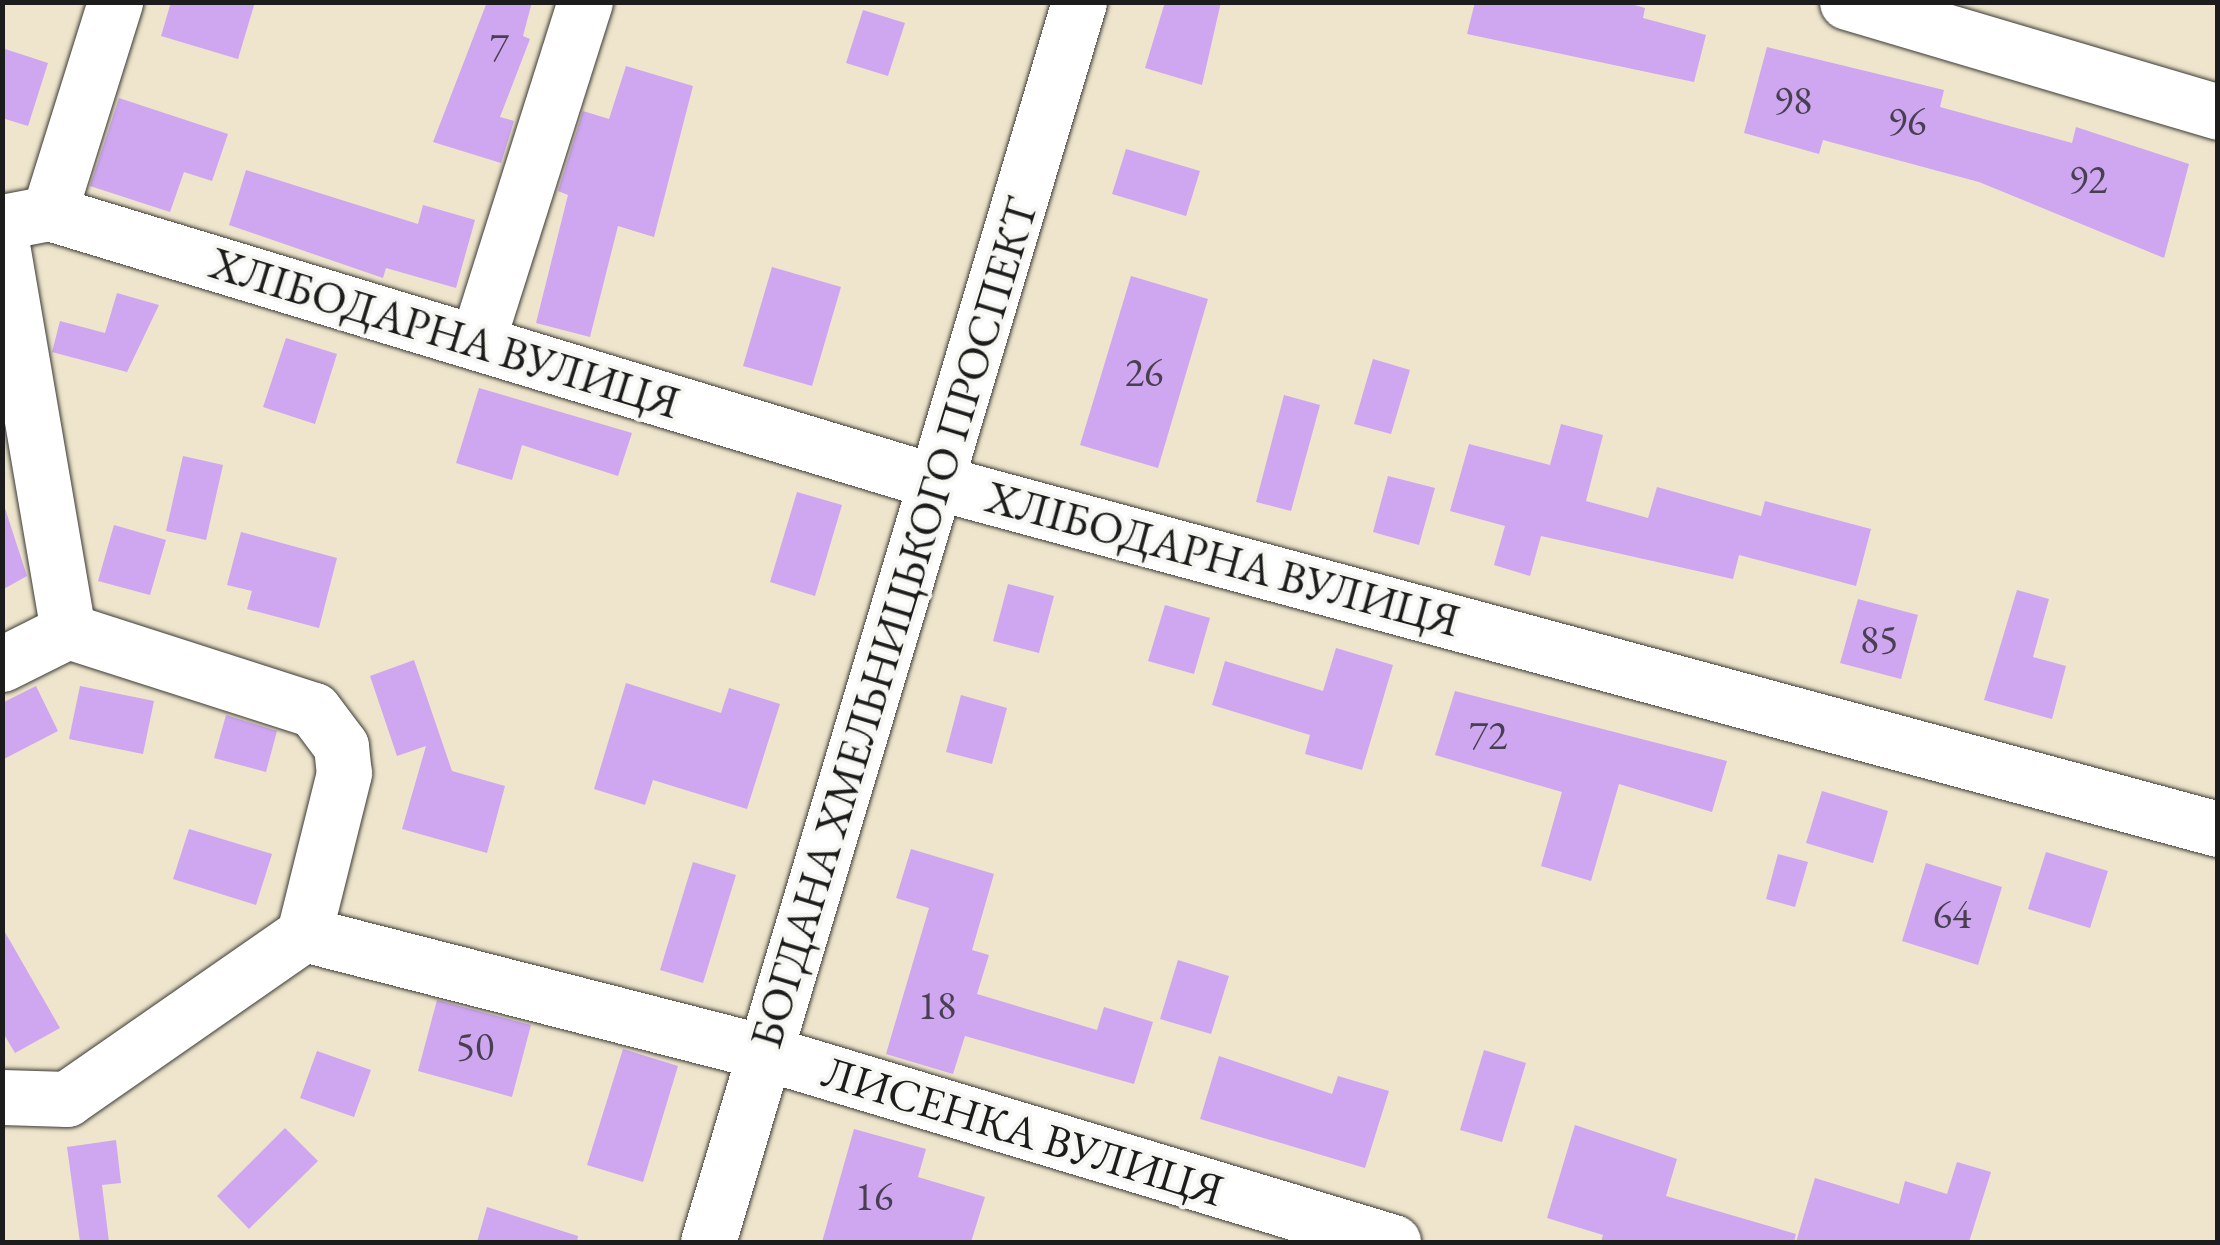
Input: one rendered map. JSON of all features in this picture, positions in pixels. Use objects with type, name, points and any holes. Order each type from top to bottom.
[{"type":"street","points":[[26,218],[115,2]]},
{"type":"street","points":[[477,342],[585,2]]},
{"type":"street","name":"БОГДАНА ХМЕЛЬНИЦЬКОГО ПРОСПЕКТ","points":[[708,1242],[1079,2]]},
{"type":"street","points":[[1846,2],[2218,112]]},
{"type":"street","name":"ХЛІБОДАРНА ВУЛИЦЯ","points":[[26,218],[477,342],[936,482],[2218,829]]},
{"type":"street","points":[[2,245],[68,631]]},
{"type":"street","points":[[2,664],[68,631],[314,710],[327,722],[344,773],[304,934],[67,1099],[2,1097]]},
{"type":"street","name":"ЛИСЕНКА ВУЛИЦЯ","points":[[304,934],[766,1054],[1393,1242]]},
{"type":"building","points":[[171,2],[255,2],[238,59],[161,36]]},
{"type":"building","points":[[487,2],[532,2],[523,36],[530,39],[500,117],[514,121],[501,163],[433,142]]},
{"type":"building","points":[[1165,2],[1221,2],[1202,85],[1145,68]]},
{"type":"building","points":[[1475,2],[1624,2],[1645,8],[1643,18],[1706,35],[1694,82],[1467,34]]},
{"type":"building","points":[[863,10],[905,23],[888,76],[846,63]]},
{"type":"building","points":[[1767,47],[1944,90],[1940,107],[2072,143],[2076,127],[2189,164],[2164,258],[1979,182],[1823,140],[1819,154],[1744,133]]},
{"type":"building","points":[[2,48],[48,63],[28,126],[2,118]]},
{"type":"building","points":[[626,66],[693,86],[654,237],[618,226],[590,337],[536,323],[568,195],[558,191],[583,111],[609,119]]},
{"type":"building","points":[[119,98],[228,134],[212,181],[184,172],[170,212],[90,186]]},
{"type":"building","points":[[1126,149],[1200,171],[1186,216],[1112,194]]},
{"type":"building","points":[[246,170],[418,224],[423,205],[475,220],[456,288],[386,268],[383,278],[229,225]]},
{"type":"building","points":[[772,267],[841,287],[812,386],[743,366]]},
{"type":"building","points":[[1131,276],[1208,299],[1158,468],[1080,445]]},
{"type":"building","points":[[117,293],[159,305],[127,372],[52,352],[60,321],[105,333]]},
{"type":"building","points":[[286,338],[337,354],[315,424],[263,407]]},
{"type":"building","points":[[1373,359],[1410,370],[1391,434],[1354,424]]},
{"type":"building","points":[[479,388],[632,433],[618,476],[522,445],[512,480],[456,463]]},
{"type":"building","points":[[1284,395],[1320,405],[1291,511],[1256,502]]},
{"type":"building","points":[[1561,424],[1603,435],[1586,501],[1648,518],[1657,487],[1761,516],[1765,501],[1871,529],[1856,586],[1739,555],[1733,579],[1541,536],[1530,576],[1494,565],[1505,526],[1450,511],[1469,444],[1550,465]]},
{"type":"building","points":[[183,456],[223,465],[206,540],[166,531]]},
{"type":"building","points":[[1388,476],[1435,488],[1419,545],[1373,532]]},
{"type":"building","points":[[797,492],[842,505],[815,596],[770,582]]},
{"type":"building","points":[[2,499],[27,576],[2,590]]},
{"type":"building","points":[[114,525],[166,540],[150,595],[98,581]]},
{"type":"building","points":[[241,532],[337,558],[319,628],[247,609],[252,591],[227,585]]},
{"type":"building","points":[[1008,584],[1054,596],[1039,653],[993,641]]},
{"type":"building","points":[[2017,590],[2049,599],[2033,657],[2066,666],[2052,719],[1984,700]]},
{"type":"building","points":[[1858,599],[1918,615],[1901,679],[1840,663]]},
{"type":"building","points":[[1165,605],[1210,618],[1194,674],[1148,661]]},
{"type":"building","points":[[1336,648],[1393,665],[1362,770],[1305,754],[1310,735],[1212,705],[1225,661],[1323,691]]},
{"type":"building","points":[[414,660],[452,771],[505,786],[487,853],[402,829],[426,746],[397,756],[370,676]]},
{"type":"building","points":[[626,683],[721,713],[729,688],[780,704],[747,809],[653,780],[645,805],[594,789]]},
{"type":"building","points":[[36,686],[58,731],[2,760],[2,703]]},
{"type":"building","points":[[80,686],[154,701],[143,754],[69,739]]},
{"type":"building","points":[[1455,691],[1727,761],[1712,812],[1619,784],[1591,881],[1541,866],[1562,792],[1435,755]]},
{"type":"building","points":[[961,695],[1007,708],[992,764],[946,752]]},
{"type":"building","points":[[226,715],[277,731],[266,772],[214,758]]},
{"type":"building","points":[[1822,791],[1888,811],[1873,863],[1806,843]]},
{"type":"building","points":[[189,829],[272,854],[256,905],[173,879]]},
{"type":"building","points":[[911,849],[994,874],[972,950],[989,955],[977,994],[1097,1030],[1104,1007],[1153,1022],[1134,1084],[965,1036],[953,1074],[886,1054],[929,908],[896,898]]},
{"type":"building","points":[[2046,852],[2108,871],[2090,928],[2028,909]]},
{"type":"building","points":[[1778,854],[1808,862],[1795,907],[1766,899]]},
{"type":"building","points":[[693,862],[736,875],[703,983],[660,970]]},
{"type":"building","points":[[1926,863],[2002,887],[1978,965],[1902,941]]},
{"type":"building","points":[[2,927],[60,1028],[15,1053],[2,1031]]},
{"type":"building","points":[[1178,960],[1229,976],[1211,1034],[1160,1019]]},
{"type":"building","points":[[437,1000],[531,1025],[512,1097],[418,1071]]},
{"type":"building","points":[[623,1049],[678,1066],[643,1182],[587,1165]]},
{"type":"building","points":[[1484,1050],[1526,1063],[1502,1142],[1460,1130]]},
{"type":"building","points":[[317,1051],[371,1070],[354,1117],[300,1098]]},
{"type":"building","points":[[1219,1056],[1332,1094],[1338,1076],[1389,1091],[1365,1168],[1200,1119]]},
{"type":"building","points":[[1575,1125],[1677,1159],[1666,1196],[1796,1234],[1794,1242],[1601,1242],[1603,1235],[1547,1218]]},
{"type":"building","points":[[285,1128],[318,1161],[249,1229],[217,1196]]},
{"type":"building","points":[[854,1129],[926,1149],[918,1177],[985,1197],[971,1242],[822,1242]]},
{"type":"building","points":[[116,1140],[121,1183],[102,1185],[109,1242],[80,1242],[67,1147]]},
{"type":"building","points":[[1957,1162],[1991,1172],[1969,1242],[1796,1242],[1815,1178],[1899,1204],[1905,1181],[1947,1194]]},
{"type":"building","points":[[487,1207],[578,1236],[577,1242],[477,1242]]}]
